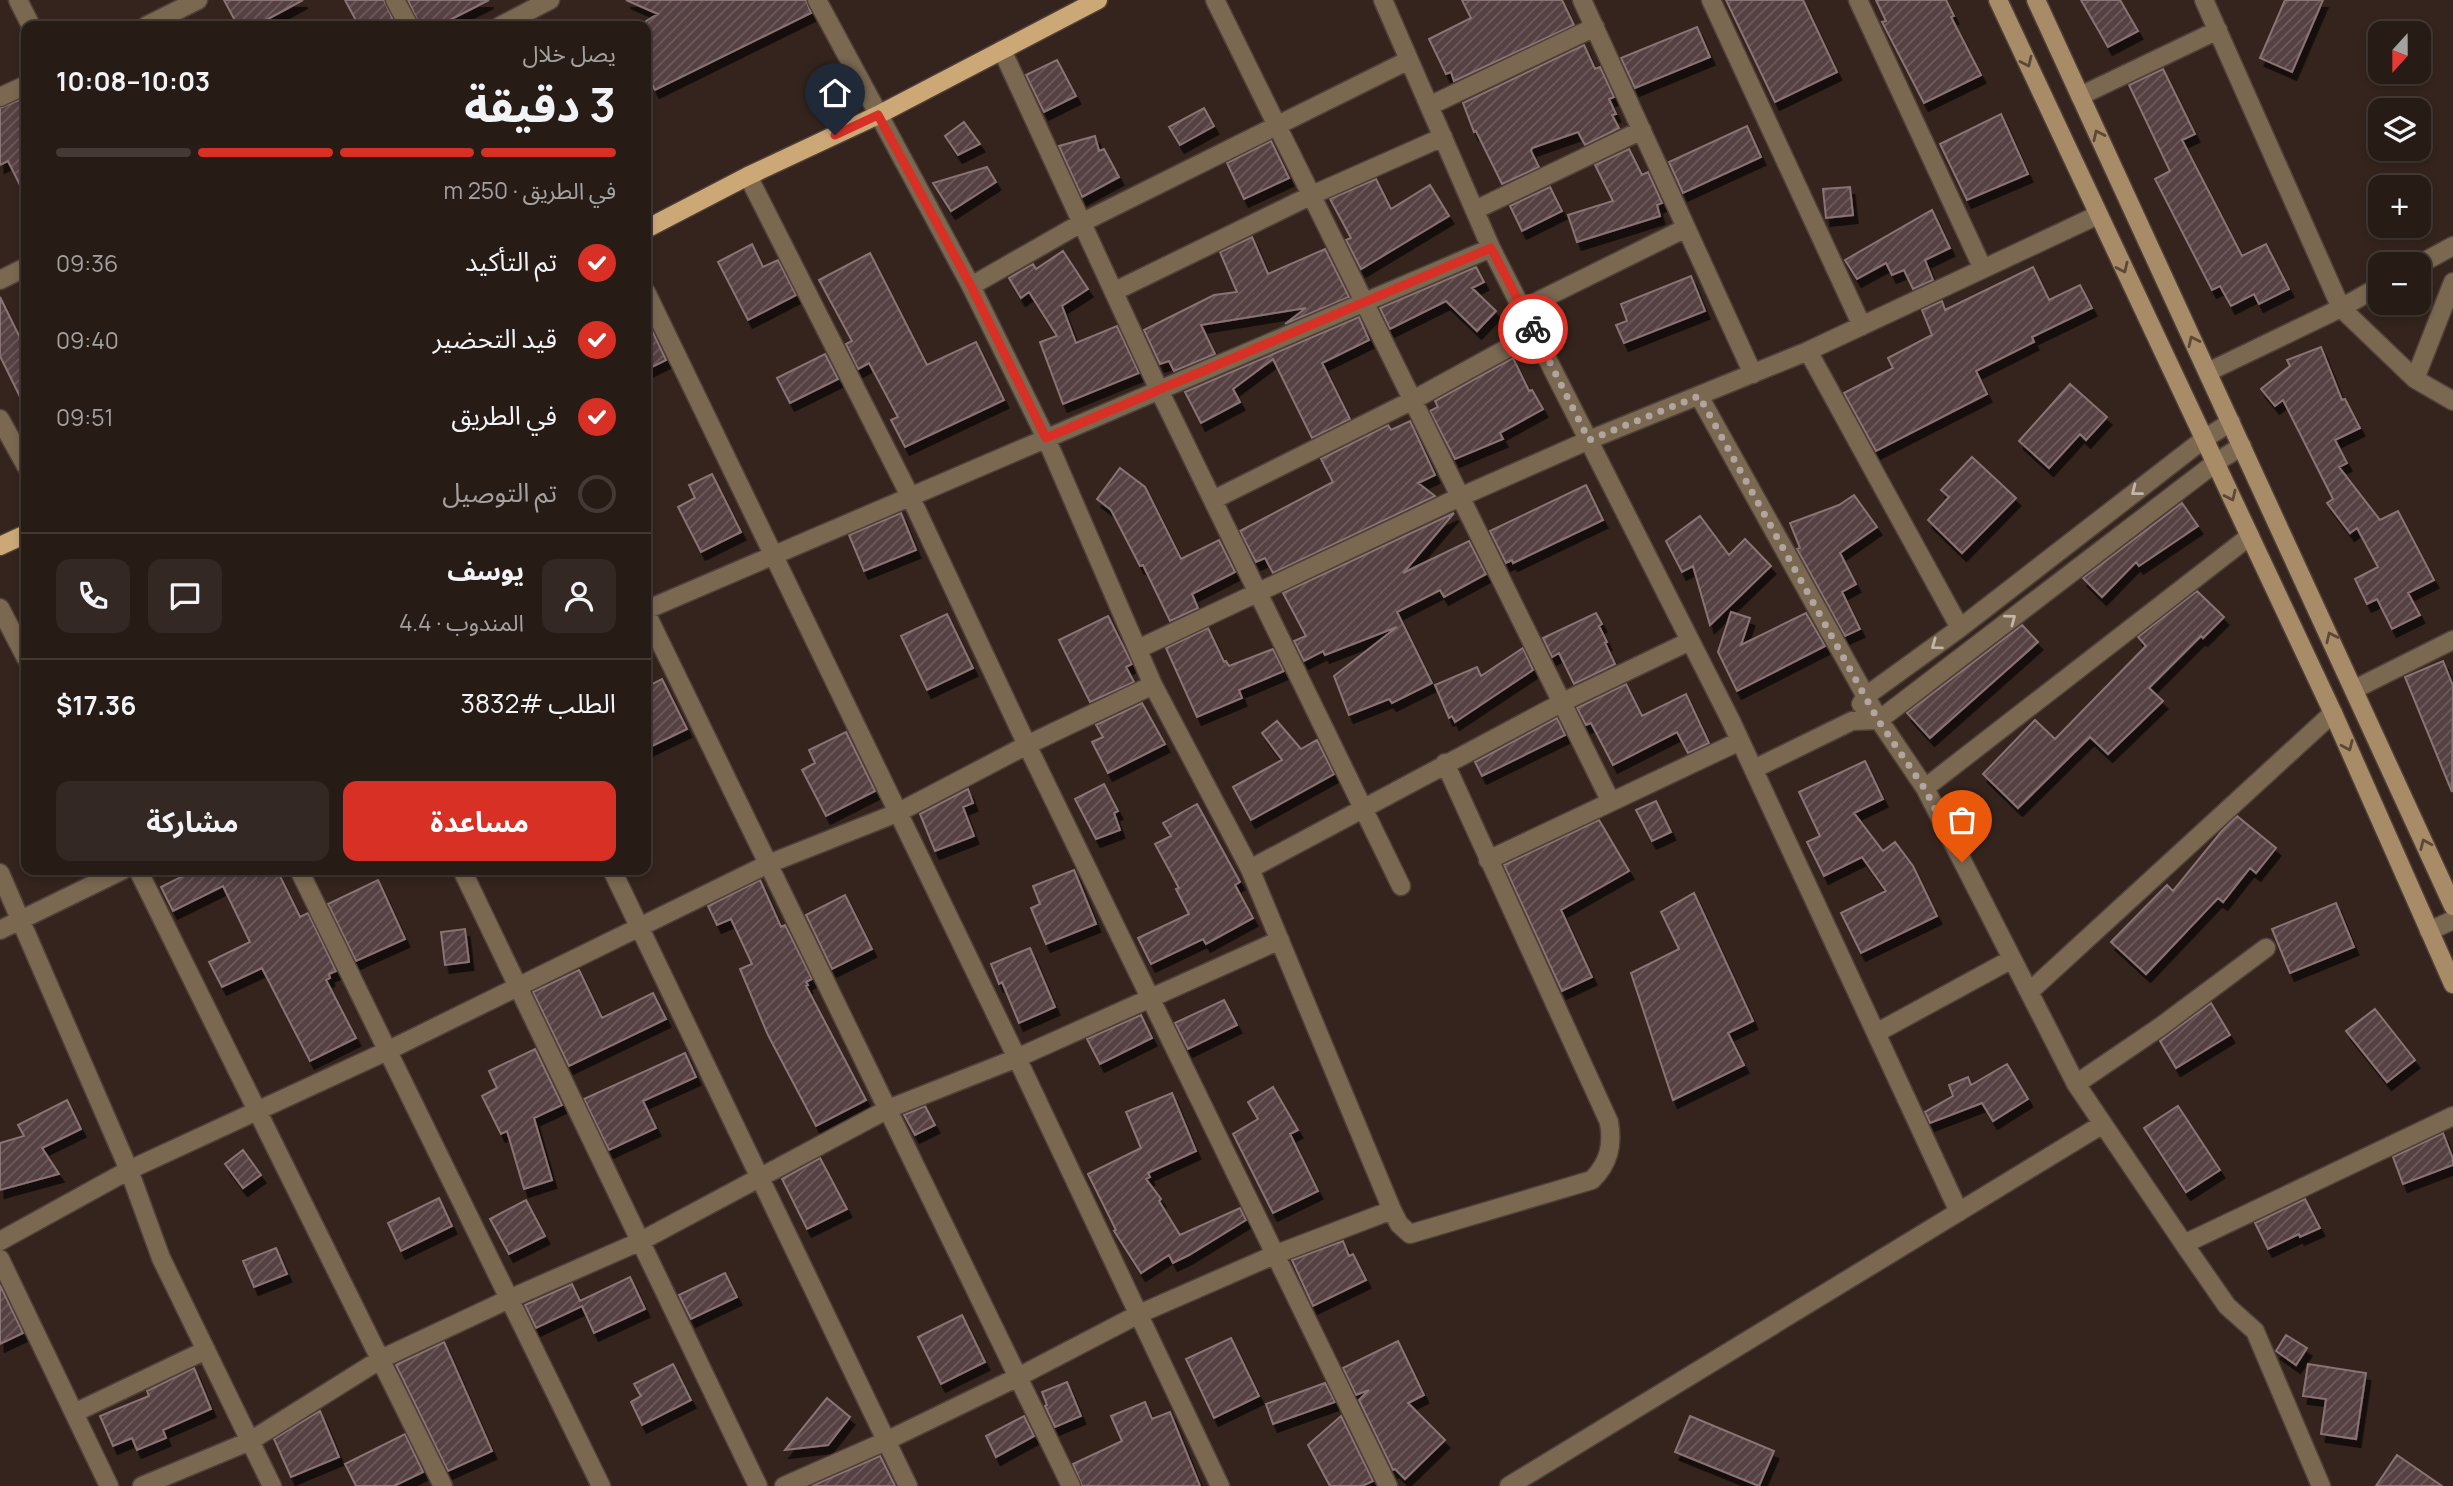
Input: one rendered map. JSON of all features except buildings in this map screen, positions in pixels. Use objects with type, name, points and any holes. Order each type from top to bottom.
[{"type":"main road","points":[[651,226],[748,176],[878,115],[1098,0]]},
{"type":"main road","points":[[1998,0],[2333,713],[2453,984]]},
{"type":"main road","points":[[2036,0],[2453,906]]},
{"type":"main road","points":[[0,546],[21,536]]},
{"type":"street","points":[[18,0],[29,21]]},
{"type":"street","points":[[156,21],[198,0]]},
{"type":"street","points":[[395,0],[406,21]]},
{"type":"street","points":[[509,21],[550,0]]},
{"type":"street","points":[[817,0],[971,286],[1046,438],[1153,685],[1250,869],[1392,1210],[1405,1230],[1413,1234],[1592,1180],[1601,1171],[1612,1138],[1609,1122],[1445,763]]},
{"type":"street","points":[[1215,0],[1611,802]]},
{"type":"street","points":[[1582,0],[1754,374]]},
{"type":"street","points":[[1711,0],[1862,326]]},
{"type":"street","points":[[1858,0],[1983,269]]},
{"type":"street","points":[[2204,0],[2341,308],[2415,379],[2453,401]]},
{"type":"street","points":[[1388,2],[1409,60],[1491,248],[1754,769],[1959,1212]]},
{"type":"street","points":[[1429,106],[1595,27]]},
{"type":"street","points":[[2080,96],[2218,30]]},
{"type":"street","points":[[1002,50],[1159,390],[1401,886]]},
{"type":"street","points":[[971,286],[1083,222],[1409,60]]},
{"type":"street","points":[[0,97],[21,87]]},
{"type":"street","points":[[1475,210],[1642,130]]},
{"type":"street","points":[[1115,291],[1312,195],[1443,137]]},
{"type":"street","points":[[748,176],[910,496],[1027,745],[1388,1486]]},
{"type":"street","points":[[1138,649],[1460,497],[1589,440],[1808,351],[2098,215]]},
{"type":"street","points":[[1522,309],[1686,228]]},
{"type":"street","points":[[2431,258],[2453,246]]},
{"type":"street","points":[[651,609],[1491,248]]},
{"type":"street","points":[[0,280],[21,270]]},
{"type":"street","points":[[2415,379],[2453,282]]},
{"type":"street","points":[[2208,372],[2368,293]]},
{"type":"street","points":[[651,302],[1017,1058],[1220,1486]]},
{"type":"street","points":[[1213,499],[1413,400],[1535,333]]},
{"type":"street","points":[[1808,351],[1960,628]]},
{"type":"street","points":[[1699,396],[1878,720],[1925,789],[2076,1084],[2227,1306],[2255,1331],[2321,1486]]},
{"type":"street","points":[[0,419],[21,457]]},
{"type":"street","points":[[1852,721],[1866,696],[1960,628],[2204,439],[2231,422]]},
{"type":"street","points":[[1754,769],[1852,721],[1878,720],[2215,463],[2242,446]]},
{"type":"street","points":[[1925,789],[2250,536]]},
{"type":"street","points":[[0,608],[21,648]]},
{"type":"street","points":[[651,621],[1071,1486]]},
{"type":"street","points":[[2355,689],[2453,640]]},
{"type":"street","points":[[1250,869],[1445,763],[1690,641]]},
{"type":"street","points":[[0,1241],[129,1170],[387,1051],[768,864],[897,813],[1027,745],[1153,685]]},
{"type":"street","points":[[2029,992],[2333,713]]},
{"type":"street","points":[[1488,860],[1740,741]]},
{"type":"street","points":[[0,873],[129,1170],[161,1258],[272,1486]]},
{"type":"street","points":[[0,930],[112,875]]},
{"type":"street","points":[[140,875],[443,1486]]},
{"type":"street","points":[[301,875],[601,1486]]},
{"type":"street","points":[[464,875],[758,1486]]},
{"type":"street","points":[[614,875],[908,1486]]},
{"type":"street","points":[[2429,931],[2453,920]]},
{"type":"street","points":[[142,1486],[250,1441],[381,1359],[509,1298],[641,1241],[888,1109],[1017,1058],[1280,940]]},
{"type":"street","points":[[2076,1084],[2160,1027],[2266,948]]},
{"type":"street","points":[[1876,1033],[2012,959]]},
{"type":"street","points":[[2184,1244],[2453,1116]]},
{"type":"street","points":[[1509,1486],[2103,1124]]},
{"type":"street","points":[[784,1486],[886,1441],[1139,1314],[1274,1255],[1392,1210]]},
{"type":"street","points":[[0,1259],[108,1486]]},
{"type":"street","points":[[74,1413],[206,1349]]},
{"type":"way so far","points":[[1533,329],[1589,440],[1699,396],[1878,720],[1925,789],[1962,862]]},
{"type":"route","points":[[835,135],[878,115],[971,286],[1046,438],[1491,248],[1533,329]]}]
